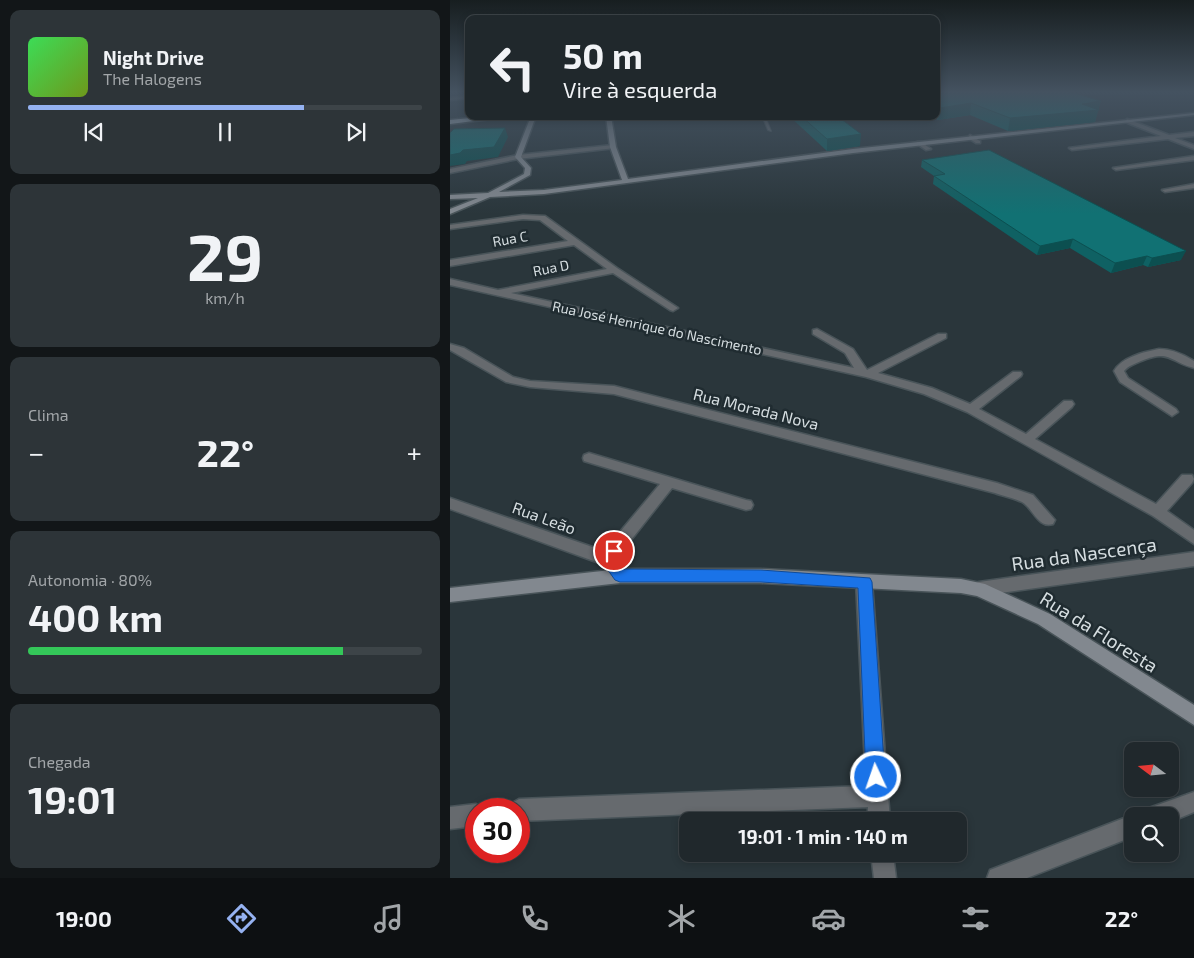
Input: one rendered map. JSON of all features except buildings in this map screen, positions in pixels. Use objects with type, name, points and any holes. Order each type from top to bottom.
[{"type":"street","points":[[518,157],[528,132]]},
{"type":"street","points":[[611,132],[613,146],[626,181]]},
{"type":"street","points":[[450,198],[544,192],[1016,132]]},
{"type":"street","points":[[1154,132],[1194,147]]},
{"type":"street","points":[[994,134],[1001,138]]},
{"type":"street","points":[[1072,148],[1194,134]]},
{"type":"street","points":[[970,137],[978,142]]},
{"type":"street","points":[[919,144],[928,149]]},
{"type":"street","points":[[450,171],[518,157],[613,146]]},
{"type":"street","points":[[450,212],[528,175],[528,168],[518,157]]},
{"type":"street","points":[[1116,168],[1194,158]]},
{"type":"street","points":[[1165,190],[1194,186]]},
{"type":"street","points":[[450,227],[511,218],[542,218],[614,270],[673,308]]},
{"type":"street","name":"Rua C","points":[[450,263],[575,242]]},
{"type":"street","name":"Rua D","points":[[494,293],[614,270]]},
{"type":"street","name":"Rua José Henrique do Nascimento","points":[[450,282],[866,374],[928,391],[971,409],[1158,512],[1194,538]]},
{"type":"street","points":[[817,332],[849,351],[866,374],[942,336]]},
{"type":"street","name":"Rua Morada Nova","points":[[450,347],[460,350],[510,380],[530,384],[614,390],[997,488],[1028,499],[1048,520]]},
{"type":"street","points":[[1172,412],[1124,380],[1119,371],[1122,365],[1155,351],[1166,351],[1194,365]]},
{"type":"street","points":[[971,409],[1017,374]]},
{"type":"street","points":[[1026,440],[1068,404]]},
{"type":"street","points":[[589,458],[746,505]]},
{"type":"street","points":[[1158,512],[1187,480]]},
{"type":"street","points":[[620,576],[607,559],[668,482]]},
{"type":"street","name":"Rua Leão","points":[[450,503],[607,559]]},
{"type":"street","name":"Rua da Nascença","points":[[979,589],[1194,559]]},
{"type":"street","name":"Rua da Floresta","points":[[450,595],[620,576],[761,576],[961,586],[979,589],[1044,619],[1194,716]]},
{"type":"street","points":[[864,582],[878,812]]},
{"type":"street","points":[[530,810],[877,796]]},
{"type":"street","points":[[1179,808],[1194,802]]},
{"type":"street","points":[[450,818],[465,816]]},
{"type":"street","points":[[998,878],[1124,829]]},
{"type":"street","points":[[883,862],[885,878]]},
{"type":"route","points":[[614,551],[607,559],[620,576],[761,576],[864,582],[876,777]]}]
